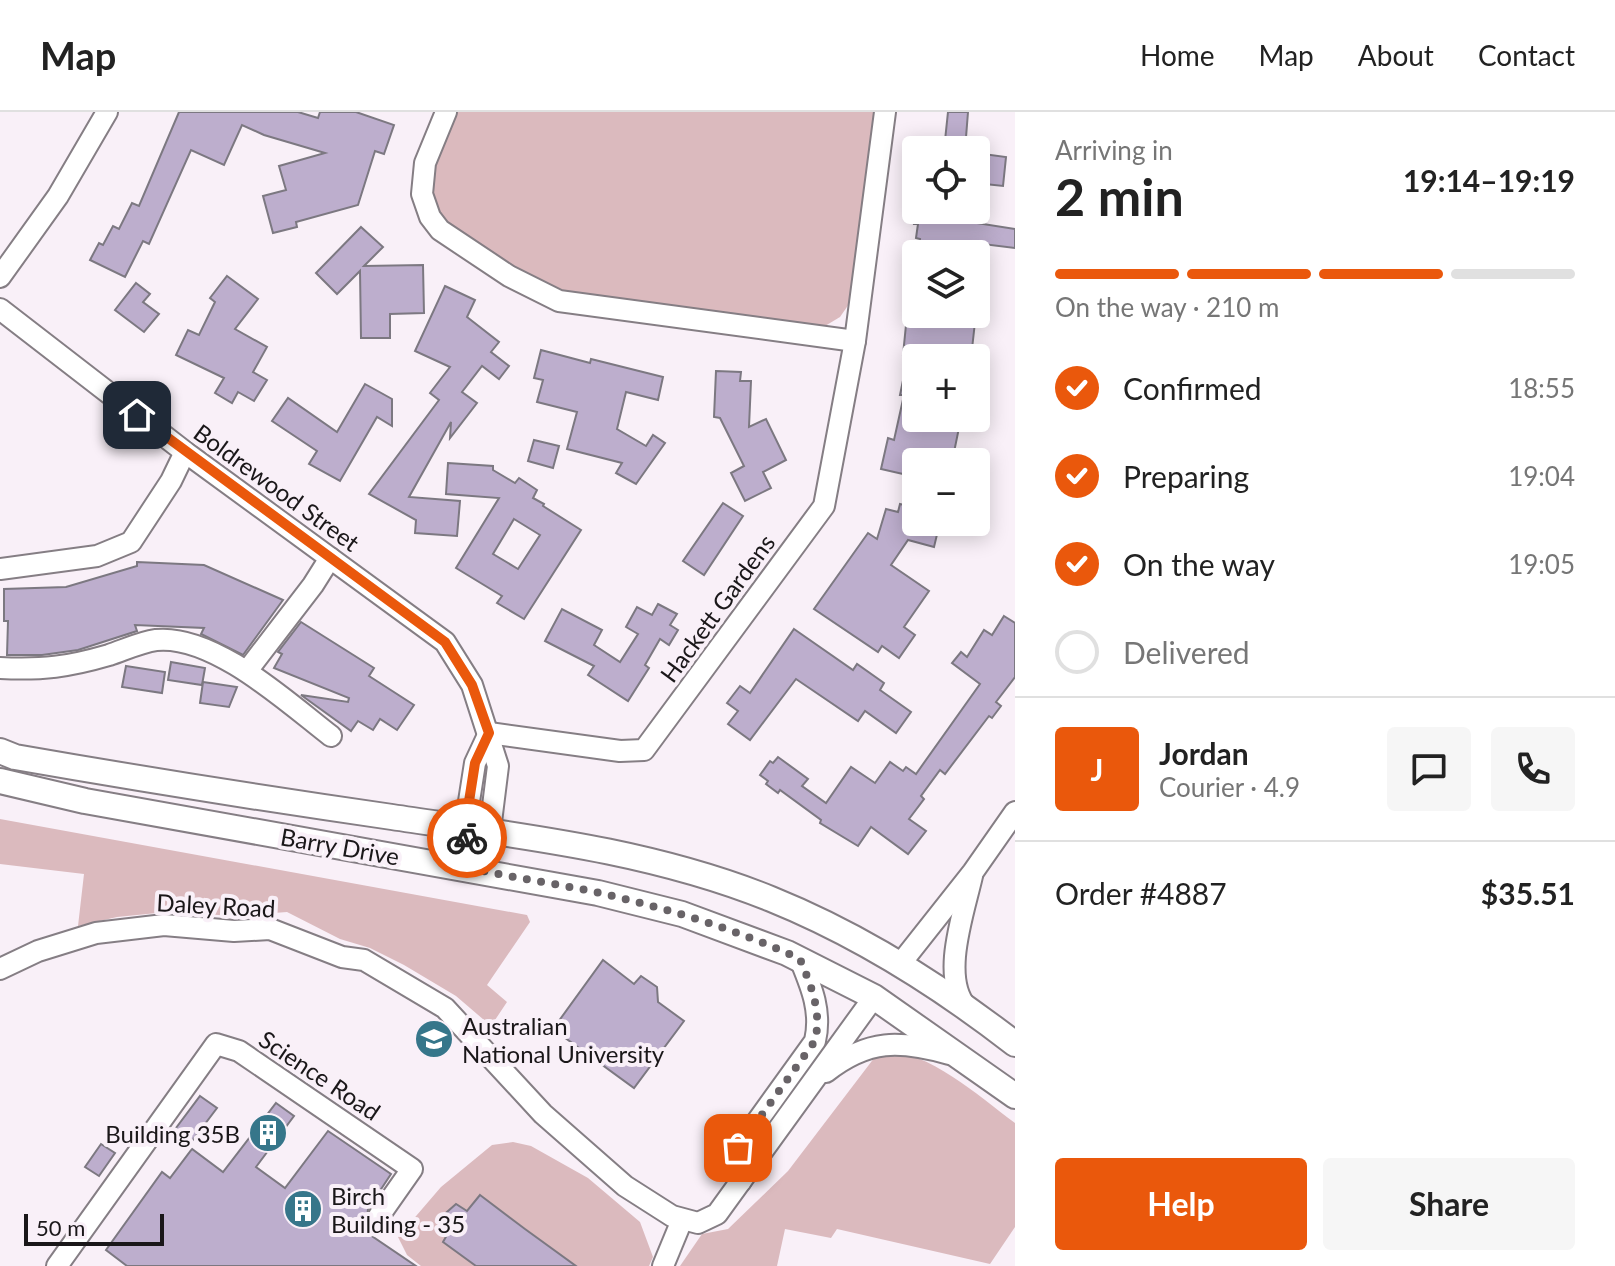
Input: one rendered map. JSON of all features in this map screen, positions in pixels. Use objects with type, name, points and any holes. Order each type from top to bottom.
[{"type":"main road","name":"Barry Drive","points":[[0,751],[15,757],[210,791],[490,830],[617,852],[731,884],[814,918],[901,963],[1015,1044]]},
{"type":"main road","name":"Barry Drive","points":[[0,781],[85,801],[598,893],[682,914],[800,959],[874,997],[1015,1096]]},
{"type":"main road","points":[[465,827],[474,870]]},
{"type":"main road","points":[[474,870],[490,830]]},
{"type":"main road","points":[[874,997],[901,963]]},
{"type":"street","points":[[0,277],[58,196],[107,112]]},
{"type":"street","points":[[446,112],[425,163],[422,194],[430,217],[440,230],[509,276],[559,301],[855,341]]},
{"type":"street","name":"Hackett Gardens","points":[[489,733],[620,751],[644,750],[824,506],[855,341],[885,112]]},
{"type":"street","name":"Boldrewood Street","points":[[0,309],[185,452],[445,642],[472,685],[498,766],[490,830]]},
{"type":"street","points":[[0,569],[97,556],[131,542],[171,481],[185,452]]},
{"type":"street","points":[[247,671],[330,558]]},
{"type":"street","points":[[0,668],[46,670],[88,661],[154,640],[174,640],[210,652],[247,671],[331,736]]},
{"type":"street","points":[[465,827],[475,763],[489,733]]},
{"type":"street","points":[[901,963],[973,872],[1015,812]]},
{"type":"street","points":[[967,1008],[958,995],[954,969],[973,872]]},
{"type":"street","name":"Daley Road","points":[[0,969],[38,951],[96,933],[164,925],[234,931],[270,929],[342,957],[364,960],[445,1008],[543,1114],[625,1186],[682,1220]]},
{"type":"street","points":[[741,1181],[738,1148],[815,1041],[818,1026],[816,1001],[800,959]]},
{"type":"street","points":[[663,1266],[682,1220],[698,1223],[717,1214],[874,997]]},
{"type":"street","points":[[813,1083],[848,1057],[888,1043],[918,1045],[964,1058]]},
{"type":"street","name":"Science Road","points":[[57,1266],[216,1044],[239,1051],[412,1169],[379,1216]]},
{"type":"shaded area","points":[[456,112],[877,112],[849,304],[840,317],[825,326],[569,295],[543,286],[454,230],[435,211],[429,190],[431,174]]},
{"type":"shaded area","points":[[0,819],[527,915],[530,922],[487,985],[507,1002],[491,1026],[456,996],[404,965],[370,948],[340,939],[287,912],[236,916],[167,912],[117,917],[78,926],[84,874],[0,864]]},
{"type":"shaded area","points":[[881,1049],[900,1052],[936,1067],[1015,1123],[1015,1227],[990,1264],[837,1229],[831,1238],[785,1229],[777,1266],[680,1266],[702,1234],[728,1229],[788,1171]]},
{"type":"shaded area","points":[[513,1142],[531,1146],[588,1178],[640,1222],[653,1257],[649,1266],[576,1266],[480,1195],[467,1211],[456,1204],[451,1228],[476,1266],[421,1266],[407,1255],[398,1237],[441,1187],[492,1145]]},
{"type":"building","points":[[179,112],[298,112],[318,118],[320,112],[356,112],[394,125],[384,154],[375,151],[358,205],[296,222],[297,227],[273,233],[263,196],[286,190],[279,166],[325,153],[264,135],[242,125],[224,165],[191,150],[149,244],[143,241],[125,277],[90,260],[113,226],[119,229],[132,203],[139,206]]},
{"type":"building","points":[[948,112],[968,112],[966,136],[945,136]]},
{"type":"building","points":[[990,155],[1006,157],[1003,186],[990,185]]},
{"type":"building","points":[[918,224],[983,224],[1015,229],[1015,248],[990,245],[990,240],[916,238]]},
{"type":"building","points":[[361,227],[383,247],[364,266],[423,265],[424,313],[390,314],[390,338],[361,338],[360,271],[337,294],[316,273]]},
{"type":"building","points":[[227,276],[258,299],[235,329],[267,347],[253,372],[267,380],[254,401],[238,392],[232,403],[215,393],[224,378],[176,355],[188,330],[199,335],[215,302],[210,298]]},
{"type":"building","points":[[136,283],[150,294],[143,302],[159,314],[144,332],[115,310]]},
{"type":"building","points":[[445,286],[475,300],[467,317],[499,342],[491,352],[509,366],[499,379],[482,366],[462,392],[477,403],[450,438],[451,422],[409,497],[460,501],[457,536],[415,533],[416,520],[369,494],[439,400],[430,393],[450,367],[415,351]]},
{"type":"building","points":[[906,328],[974,328],[973,344],[904,344]]},
{"type":"building","points":[[541,350],[663,377],[658,400],[626,392],[617,429],[646,446],[653,435],[665,443],[636,484],[616,473],[622,463],[567,449],[577,412],[537,402],[543,380],[534,378]]},
{"type":"building","points":[[716,371],[741,372],[740,381],[751,381],[749,427],[766,419],[786,460],[763,472],[771,488],[745,501],[731,473],[744,466],[720,418],[714,417]]},
{"type":"building","points":[[365,384],[392,399],[392,426],[377,417],[340,481],[309,464],[317,451],[272,421],[288,398],[337,432]]},
{"type":"building","points":[[902,404],[902,432],[958,432],[955,448],[902,448],[902,474],[881,469],[888,438],[894,440]]},
{"type":"building","points":[[534,440],[559,446],[553,468],[528,461]]},
{"type":"building","points":[[448,463],[493,466],[493,470],[515,483],[519,478],[537,490],[533,498],[581,530],[524,619],[497,603],[502,596],[456,568],[499,498],[446,494]],"holes":[[[514,519],[540,535],[518,569],[493,554]]]},
{"type":"building","points":[[723,503],[743,516],[704,575],[683,561]]},
{"type":"building","points":[[902,504],[902,536],[937,536],[934,547],[908,540],[891,565],[929,591],[904,627],[915,635],[899,658],[882,646],[878,652],[814,609],[868,533],[877,539],[886,509],[898,512]]},
{"type":"building","points":[[137,562],[204,565],[283,600],[243,655],[201,634],[204,628],[135,625],[137,631],[78,650],[42,655],[7,655],[8,621],[4,621],[4,589],[66,587],[137,566]]},
{"type":"building","points":[[658,604],[677,614],[670,625],[678,630],[669,645],[660,639],[645,665],[649,668],[628,701],[588,675],[594,666],[545,641],[562,609],[602,630],[594,645],[620,662],[638,634],[626,627],[637,607],[652,615]]},
{"type":"building","points":[[1004,616],[1015,623],[1015,677],[996,702],[1001,706],[992,718],[989,716],[945,774],[940,770],[921,796],[924,799],[909,819],[926,831],[908,854],[871,827],[858,846],[820,823],[821,820],[780,790],[778,793],[766,784],[768,781],[760,775],[770,761],[773,763],[778,757],[808,779],[802,786],[826,803],[851,767],[875,783],[890,762],[903,771],[906,767],[916,774],[980,684],[952,663],[961,652],[967,657],[984,630],[992,635]]},
{"type":"building","points":[[301,622],[374,668],[369,676],[414,705],[397,730],[380,719],[373,730],[358,721],[351,731],[301,695],[348,702],[349,698],[274,668],[282,654],[278,652]]},
{"type":"building","points":[[794,629],[853,670],[857,664],[884,683],[880,690],[911,712],[896,733],[865,711],[858,721],[796,679],[750,740],[728,724],[738,711],[727,703],[740,686],[750,693]]},
{"type":"building","points":[[171,662],[205,668],[202,685],[168,680]]},
{"type":"building","points":[[126,666],[165,672],[162,693],[122,687]]},
{"type":"building","points":[[203,682],[237,687],[229,707],[200,703]]},
{"type":"building","points":[[603,960],[634,984],[641,976],[657,987],[658,1002],[684,1021],[634,1088],[553,1029]]},
{"type":"building","points":[[200,1096],[217,1108],[189,1145],[173,1132]]},
{"type":"building","name":"Birch Building - 35","points":[[276,1103],[294,1116],[256,1167],[285,1188],[328,1131],[391,1174],[368,1209],[367,1219],[360,1228],[416,1266],[127,1266],[106,1250],[162,1172],[170,1178],[192,1149],[223,1172]]},
{"type":"building","points":[[101,1144],[115,1153],[99,1176],[85,1167]]},
{"type":"building","points":[[480,1195],[576,1266],[476,1266],[443,1242],[451,1228],[439,1219],[456,1204],[467,1211]]},
{"type":"way so far","points":[[467,838],[473,869],[598,893],[682,914],[800,959],[816,1001],[818,1026],[815,1041],[738,1148]]},
{"type":"place","name":"Australian National University","points":[[434,1039]]},
{"type":"place","name":"Building 35B","points":[[268,1133]]},
{"type":"place","name":"Birch Building - 35","points":[[303,1209]]},
{"type":"route","points":[[137,415],[445,642],[472,685],[489,733],[475,763],[465,827],[467,838]]}]
